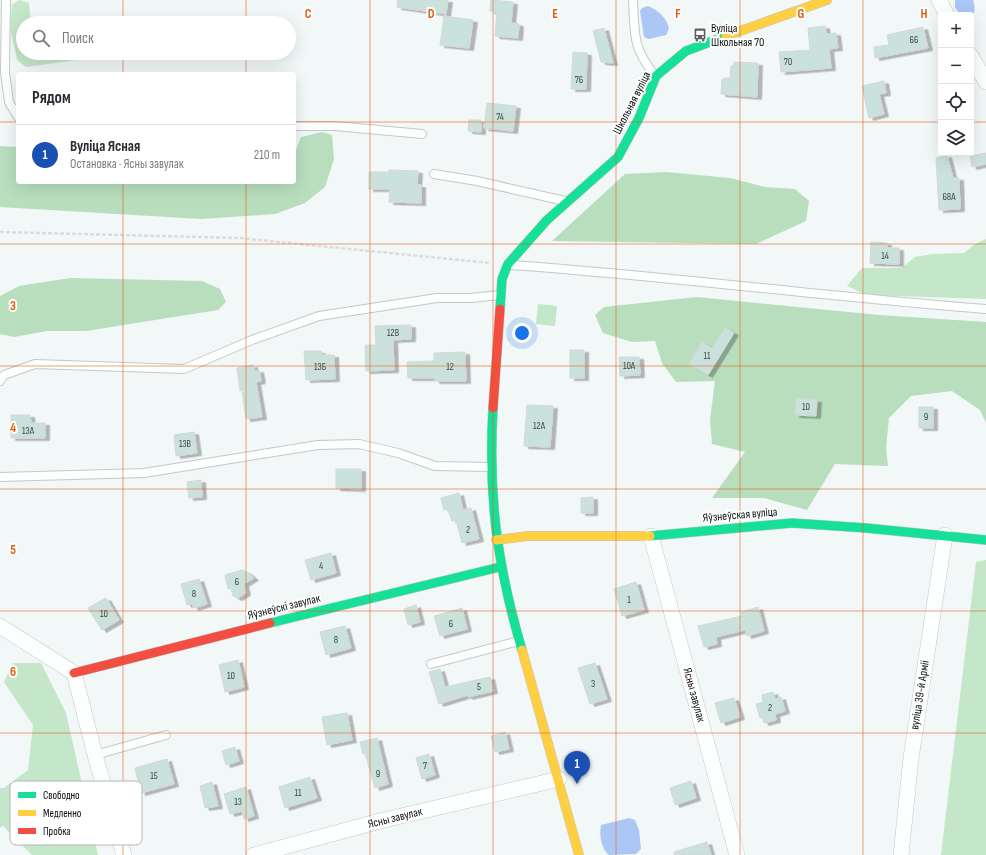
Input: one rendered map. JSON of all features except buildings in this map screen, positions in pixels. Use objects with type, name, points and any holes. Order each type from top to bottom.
[{"type":"street","name":"Школьная вуліца","points":[[508,264],[547,220],[618,157],[639,118],[656,76],[686,51],[827,0]]},
{"type":"street","points":[[939,0],[945,12]]},
{"type":"street","points":[[974,61],[986,82]]},
{"type":"street","points":[[508,264],[502,279],[491,467],[496,540],[500,567],[519,641],[559,779],[579,855]]},
{"type":"street","name":"Яўзнеўская вуліца","points":[[496,540],[528,536],[651,536],[792,523],[945,535],[986,540]]},
{"type":"street","name":"вуліца 39-й Арміі","points":[[900,855],[911,758],[945,535]]},
{"type":"street","name":"Ясны завулак","points":[[651,536],[737,855]]},
{"type":"street","name":"Яўзнеўскі завулак","points":[[74,673],[329,608],[500,567]]},
{"type":"street","points":[[0,626],[74,673],[103,781]]},
{"type":"street","name":"Ясны завулак","points":[[254,855],[380,821],[559,779]]},
{"type":"street","points":[[121,845],[124,855]]},
{"type":"lane","points":[[6,0],[5,72],[9,102],[16,114]]},
{"type":"lane","points":[[633,0],[635,41],[642,59],[656,76]]},
{"type":"lane","points":[[296,126],[335,126],[422,134]]},
{"type":"lane","points":[[434,174],[477,181],[568,202]]},
{"type":"lane","points":[[508,264],[710,282],[865,300],[986,309]]},
{"type":"lane","points":[[0,380],[4,375],[35,364],[184,369],[252,340],[319,316],[437,298],[471,298],[501,294]]},
{"type":"lane","points":[[0,476],[144,473],[318,445],[359,444],[398,453],[435,466],[491,467]]},
{"type":"lane","points":[[431,664],[519,641]]},
{"type":"lane","points":[[95,755],[166,735]]},
{"type":"path","points":[[0,232],[239,238],[508,264]]},
{"type":"green space","points":[[19,0],[29,3],[30,16],[16,16],[16,55],[10,27],[12,5]]},
{"type":"green space","points":[[17,60],[76,60],[26,67]]},
{"type":"green space","points":[[322,132],[332,135],[334,159],[325,187],[305,203],[275,214],[201,219],[0,207],[0,146],[16,147],[16,184],[296,184],[296,150],[301,137]]},
{"type":"green space","points":[[666,172],[730,178],[765,187],[795,189],[809,201],[806,221],[756,244],[552,241],[625,174]]},
{"type":"green space","points":[[986,239],[986,299],[867,295],[847,286],[862,268],[902,268],[915,257],[933,254],[964,253],[975,244]]},
{"type":"green space","points":[[70,278],[202,281],[220,289],[226,302],[218,310],[86,331],[47,331],[14,337],[0,334],[0,296],[19,286]]},
{"type":"green space","points":[[697,297],[879,315],[986,322],[986,423],[980,410],[952,391],[911,396],[889,418],[886,448],[888,466],[835,464],[807,510],[764,498],[712,498],[745,452],[712,444],[710,420],[715,381],[676,382],[662,363],[655,341],[632,342],[603,333],[595,315],[604,307]]},
{"type":"green space","points":[[538,304],[557,306],[555,326],[536,324]]},
{"type":"green space","points":[[986,560],[986,855],[941,855],[976,562]]},
{"type":"green space","points":[[13,663],[41,663],[66,713],[81,781],[13,781],[28,770],[33,725],[4,682]]},
{"type":"green space","points":[[10,784],[10,833],[3,826],[0,828],[0,788],[4,788]]},
{"type":"green space","points":[[22,845],[96,845],[98,855],[32,855]]},
{"type":"water","points":[[955,0],[973,0],[975,9],[974,14],[974,12],[958,12],[955,7]]},
{"type":"water","points":[[648,6],[659,12],[666,21],[669,29],[666,35],[649,39],[644,37],[640,11],[642,8]]},
{"type":"water","points":[[629,818],[635,820],[639,830],[641,849],[636,854],[609,855],[604,849],[601,841],[601,825]]},
{"type":"traffic: fast","points":[[500,309],[502,279],[508,264],[547,220],[618,157],[639,118],[656,76],[686,51],[726,36]]},
{"type":"traffic: fast","points":[[493,408],[492,471],[496,530],[506,589],[522,650]]},
{"type":"traffic: fast","points":[[650,536],[792,523],[866,528],[986,540]]},
{"type":"traffic: fast","points":[[270,623],[500,567]]},
{"type":"traffic: slow","points":[[726,36],[827,0]]},
{"type":"traffic: slow","points":[[496,540],[528,536],[650,536]]},
{"type":"traffic: slow","points":[[522,650],[579,855]]},
{"type":"traffic: jam","points":[[493,408],[500,309]]},
{"type":"traffic: jam","points":[[74,673],[270,623]]},
{"type":"place","name":"Вуліца Школьная 70","points":[[700,35]]},
{"type":"place","name":"Вуліца Ясная","points":[[577,784]]}]
